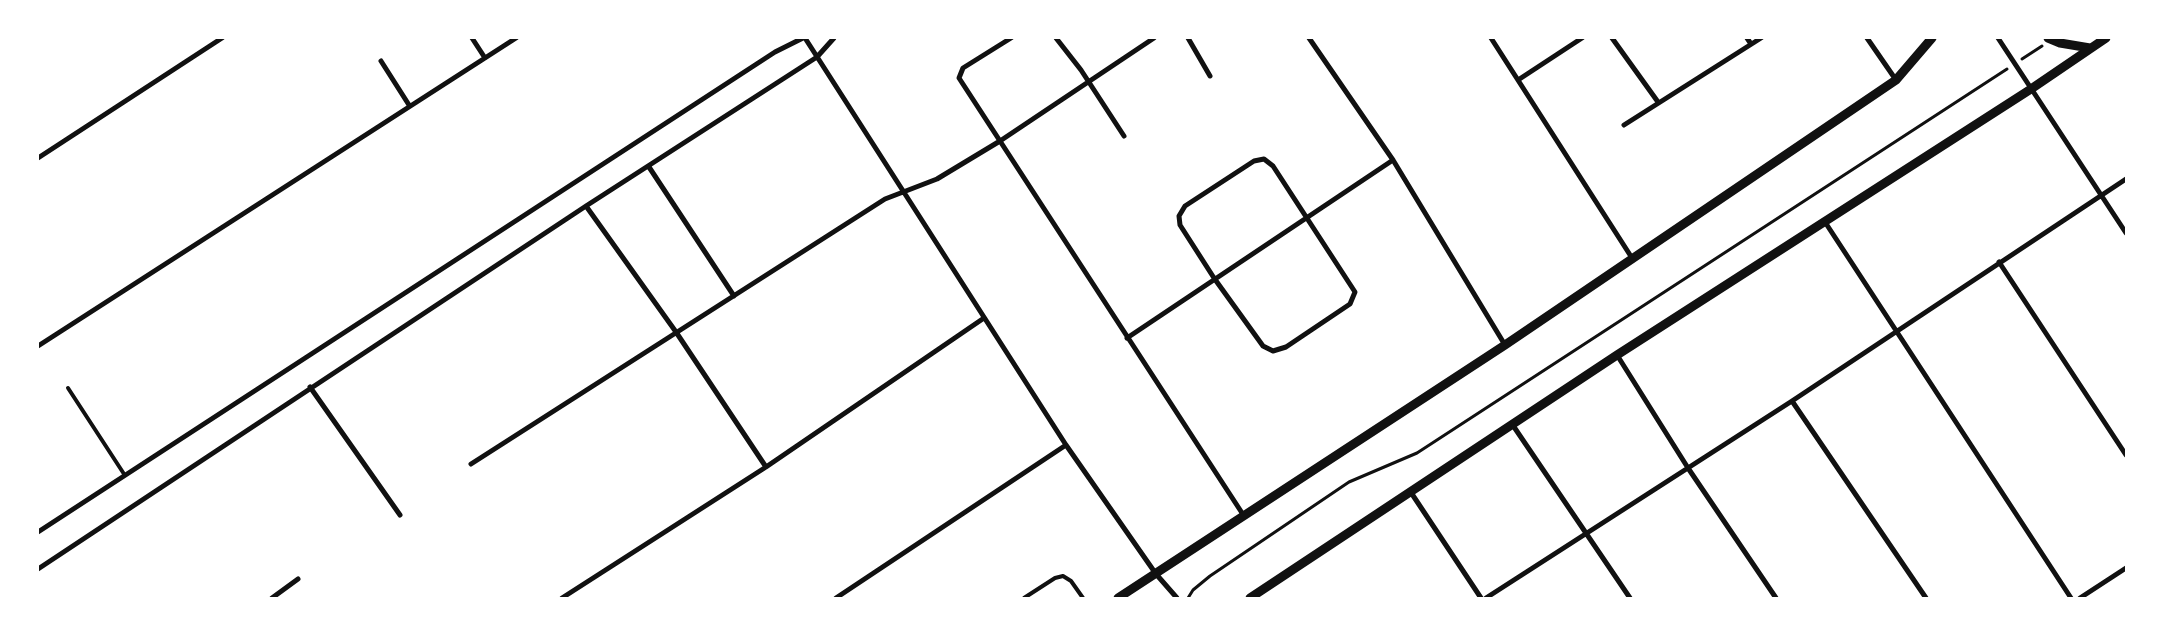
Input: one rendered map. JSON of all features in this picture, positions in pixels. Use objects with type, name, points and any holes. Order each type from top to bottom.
[{"type":"street","points":[[38,158],[222,38]]},
{"type":"street","points":[[472,38],[485,58]]},
{"type":"street","points":[[38,346],[409,104],[516,38]]},
{"type":"street","points":[[38,532],[124,474],[759,62],[804,38],[1066,444],[1156,574],[1177,598]]},
{"type":"street","points":[[38,569],[310,387],[818,57],[834,38]]},
{"type":"street","points":[[1011,38],[963,68],[958,78],[1126,338],[1245,516]]},
{"type":"street","points":[[1056,38],[1089,81],[1124,136]]},
{"type":"street","points":[[471,464],[885,199],[937,179],[1000,141],[1154,38]]},
{"type":"street","points":[[1188,38],[1210,76]]},
{"type":"street","points":[[1309,38],[1393,160],[1505,345]]},
{"type":"street","points":[[1491,38],[1632,258]]},
{"type":"street","points":[[1518,80],[1582,38]]},
{"type":"street","points":[[1612,38],[1658,102]]},
{"type":"street","points":[[1747,38],[1751,44]]},
{"type":"street","points":[[1624,125],[1760,38]]},
{"type":"street","points":[[1867,38],[1896,80]]},
{"type":"street","points":[[1118,598],[1505,345],[1896,80],[1932,38]]},
{"type":"street","points":[[1998,38],[2126,233]]},
{"type":"street","points":[[1250,598],[1617,355],[2031,89],[2106,38]]},
{"type":"street","points":[[2049,39],[2090,48]]},
{"type":"street","points":[[381,61],[409,104]]},
{"type":"street","points":[[1264,159],[1273,166],[1307,218],[1354,288],[1355,296],[1350,304],[1334,315],[1286,347],[1273,351],[1263,346],[1214,278],[1180,225],[1179,216],[1185,206],[1254,161],[1264,159]]},
{"type":"street","points":[[1126,338],[1393,160]]},
{"type":"street","points":[[649,167],[734,296]]},
{"type":"street","points":[[1486,598],[1792,401],[2126,179]]},
{"type":"street","points":[[586,206],[676,332],[766,467]]},
{"type":"street","points":[[1825,222],[1898,330],[2071,598]]},
{"type":"street","points":[[1999,262],[2126,455]]},
{"type":"street","points":[[562,598],[766,467],[984,318]]},
{"type":"street","points":[[1617,355],[1688,468],[1776,598]]},
{"type":"street","points":[[310,387],[400,515]]},
{"type":"street","points":[[1792,401],[1926,598]]},
{"type":"street","points":[[1512,424],[1630,598]]},
{"type":"street","points":[[836,598],[1066,444]]},
{"type":"street","points":[[1410,491],[1481,598]]},
{"type":"street","points":[[2080,598],[2126,568]]},
{"type":"street","points":[[272,598],[298,579]]},
{"type":"lane","points":[[68,388],[124,474]]},
{"type":"lane","points":[[1024,598],[1054,578],[1064,576],[1071,581],[1083,598]]},
{"type":"path","points":[[1188,598],[1193,590],[1210,576],[1329,494],[1349,482],[1417,453],[2015,64],[2049,39]]}]
